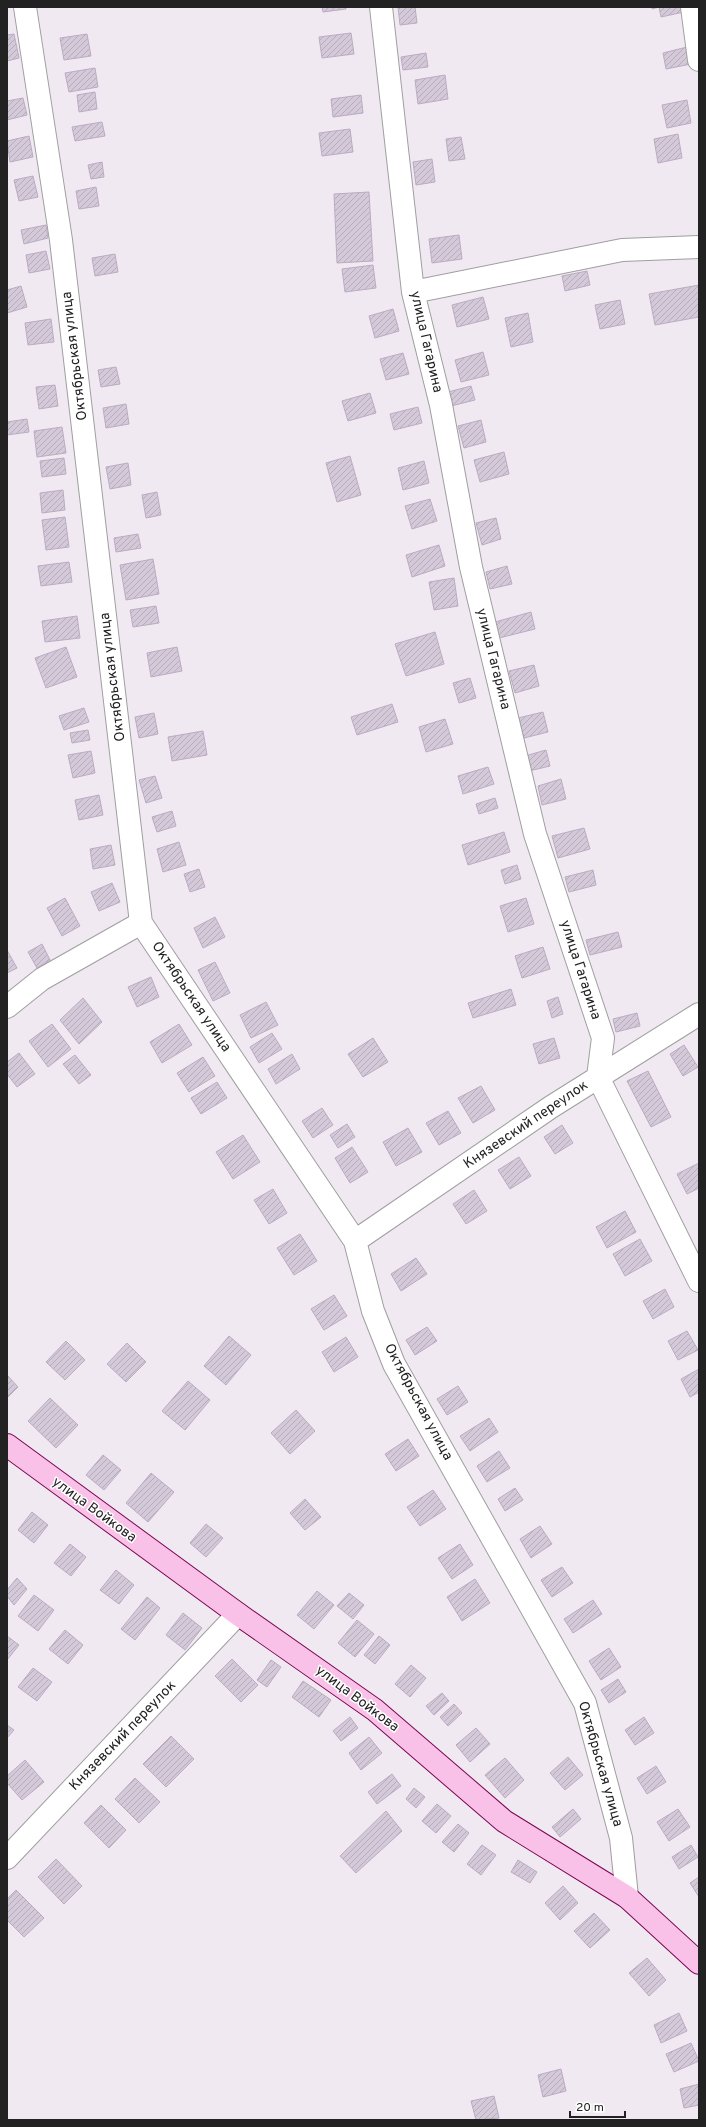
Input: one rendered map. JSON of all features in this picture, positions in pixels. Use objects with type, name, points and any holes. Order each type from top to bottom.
[{"type":"street","name":"Октябрьская улица","points":[[25,7],[61,240],[142,923],[355,1241],[373,1311],[394,1364],[585,1703],[621,1838],[627,1897]]},
{"type":"street","name":"улица Гагарина","points":[[380,7],[413,292],[441,405],[470,567],[535,834],[603,1038],[598,1077]]},
{"type":"street","points":[[692,7],[699,60]]},
{"type":"street","points":[[413,292],[622,250],[699,247]]},
{"type":"street","points":[[7,1007],[42,980],[142,923]]},
{"type":"street","name":"Князевский переулок","points":[[355,1241],[598,1077],[699,1014]]},
{"type":"street","points":[[598,1077],[699,1281]]},
{"type":"street","name":"улица Войкова","points":[[7,1445],[238,1614],[375,1710],[504,1821],[627,1897],[699,1963]]},
{"type":"street","name":"Князевский переулок","points":[[7,1858],[238,1614]]},
{"type":"building","points":[[322,7],[346,7],[346,9],[323,12]]},
{"type":"building","points":[[398,7],[415,7],[417,23],[400,25]]},
{"type":"building","points":[[659,7],[683,7],[684,12],[661,17]]},
{"type":"building","points":[[351,33],[354,54],[322,58],[319,37]]},
{"type":"building","points":[[14,34],[19,58],[7,61],[7,35]]},
{"type":"building","points":[[87,34],[91,56],[64,60],[60,38]]},
{"type":"building","points":[[687,47],[691,64],[666,69],[663,53]]},
{"type":"building","points":[[426,53],[428,67],[403,70],[401,57]]},
{"type":"building","points":[[95,68],[98,87],[69,92],[65,73]]},
{"type":"building","points":[[445,75],[448,99],[418,104],[415,80]]},
{"type":"building","points":[[95,92],[97,109],[79,112],[77,95]]},
{"type":"building","points":[[361,95],[363,113],[333,117],[331,99]]},
{"type":"building","points":[[23,98],[27,115],[7,120],[7,101]]},
{"type":"building","points":[[687,100],[691,123],[667,128],[662,105]]},
{"type":"building","points":[[102,122],[105,136],[75,141],[72,127]]},
{"type":"building","points":[[350,129],[353,152],[322,156],[319,133]]},
{"type":"building","points":[[678,134],[682,158],[658,163],[654,139]]},
{"type":"building","points":[[29,136],[33,157],[10,162],[7,141]]},
{"type":"building","points":[[461,137],[465,159],[449,161],[446,139]]},
{"type":"building","points":[[432,159],[435,182],[416,185],[413,162]]},
{"type":"building","points":[[102,162],[104,177],[91,179],[88,165]]},
{"type":"building","points":[[33,176],[38,197],[19,201],[14,180]]},
{"type":"building","points":[[96,187],[99,206],[79,209],[76,191]]},
{"type":"building","points":[[369,192],[373,261],[337,263],[334,194]]},
{"type":"building","points":[[46,225],[48,238],[24,244],[21,230]]},
{"type":"building","points":[[459,235],[462,259],[432,263],[429,239]]},
{"type":"building","points":[[46,251],[50,269],[29,273],[26,255]]},
{"type":"building","points":[[115,254],[118,272],[95,276],[92,258]]},
{"type":"building","points":[[373,265],[376,288],[345,292],[342,269]]},
{"type":"building","points":[[587,271],[590,285],[565,291],[562,276]]},
{"type":"building","points":[[699,285],[699,317],[655,325],[649,294]]},
{"type":"building","points":[[21,286],[27,307],[7,313],[7,290]]},
{"type":"building","points":[[483,297],[489,319],[457,327],[452,305]]},
{"type":"building","points":[[620,300],[625,324],[600,329],[595,305]]},
{"type":"building","points":[[393,309],[399,331],[375,338],[369,316]]},
{"type":"building","points":[[528,313],[533,342],[511,347],[505,318]]},
{"type":"building","points":[[51,319],[54,342],[28,345],[25,323]]},
{"type":"building","points":[[483,352],[489,375],[461,382],[455,360]]},
{"type":"building","points":[[403,353],[409,374],[386,380],[380,359]]},
{"type":"building","points":[[116,367],[120,384],[101,387],[98,370]]},
{"type":"building","points":[[55,385],[58,406],[39,409],[36,387]]},
{"type":"building","points":[[471,386],[475,400],[451,406],[448,392]]},
{"type":"building","points":[[370,393],[376,413],[348,421],[342,401]]},
{"type":"building","points":[[126,404],[129,424],[106,428],[103,408]]},
{"type":"building","points":[[418,407],[422,423],[394,430],[390,414]]},
{"type":"building","points":[[27,419],[29,432],[7,435],[7,422]]},
{"type":"building","points":[[481,420],[486,442],[464,448],[458,426]]},
{"type":"building","points":[[62,427],[66,453],[37,457],[34,431]]},
{"type":"building","points":[[504,452],[509,474],[480,482],[474,460]]},
{"type":"building","points":[[350,456],[361,495],[337,502],[326,463]]},
{"type":"building","points":[[64,458],[66,474],[42,477],[40,461]]},
{"type":"building","points":[[424,461],[429,483],[403,490],[398,468]]},
{"type":"building","points":[[128,463],[131,485],[110,489],[106,467]]},
{"type":"building","points":[[63,490],[65,510],[42,513],[40,493]]},
{"type":"building","points":[[157,492],[161,515],[146,518],[142,495]]},
{"type":"building","points":[[430,499],[437,521],[412,529],[405,506]]},
{"type":"building","points":[[65,517],[69,547],[46,550],[42,520]]},
{"type":"building","points":[[496,518],[501,539],[482,545],[476,523]]},
{"type":"building","points":[[138,534],[141,548],[116,552],[114,538]]},
{"type":"building","points":[[439,545],[445,566],[412,577],[406,555]]},
{"type":"building","points":[[153,559],[159,594],[126,600],[120,565]]},
{"type":"building","points":[[69,562],[72,582],[41,586],[38,566]]},
{"type":"building","points":[[507,566],[512,584],[490,589],[486,572]]},
{"type":"building","points":[[454,578],[458,606],[434,610],[429,582]]},
{"type":"building","points":[[156,606],[159,623],[133,627],[130,610]]},
{"type":"building","points":[[531,612],[535,629],[499,638],[495,622]]},
{"type":"building","points":[[77,616],[80,638],[45,642],[42,621]]},
{"type":"building","points":[[435,632],[444,664],[406,676],[395,644]]},
{"type":"building","points":[[66,647],[77,677],[46,688],[35,658]]},
{"type":"building","points":[[177,647],[182,671],[151,677],[147,653]]},
{"type":"building","points":[[534,665],[539,686],[515,693],[509,671]]},
{"type":"building","points":[[470,678],[476,698],[459,703],[453,683]]},
{"type":"building","points":[[392,704],[398,722],[357,735],[351,717]]},
{"type":"building","points":[[84,708],[89,722],[64,730],[59,716]]},
{"type":"building","points":[[543,712],[548,732],[524,738],[518,718]]},
{"type":"building","points":[[154,713],[158,734],[139,738],[135,717]]},
{"type":"building","points":[[445,719],[453,744],[426,752],[419,727]]},
{"type":"building","points":[[88,730],[90,740],[72,743],[70,733]]},
{"type":"building","points":[[203,731],[207,755],[172,761],[168,737]]},
{"type":"building","points":[[546,750],[550,766],[529,771],[525,756]]},
{"type":"building","points":[[91,751],[95,773],[73,778],[68,755]]},
{"type":"building","points":[[488,767],[494,784],[463,794],[458,776]]},
{"type":"building","points":[[155,776],[162,798],[146,803],[139,780]]},
{"type":"building","points":[[561,779],[566,799],[542,805],[538,786]]},
{"type":"building","points":[[99,795],[103,815],[79,820],[75,800]]},
{"type":"building","points":[[495,798],[498,808],[479,814],[476,804]]},
{"type":"building","points":[[172,811],[176,826],[157,832],[152,817]]},
{"type":"building","points":[[584,828],[590,849],[558,858],[552,836]]},
{"type":"building","points":[[504,832],[510,852],[468,865],[462,845]]},
{"type":"building","points":[[179,842],[186,865],[163,872],[157,849]]},
{"type":"building","points":[[111,845],[115,865],[93,869],[90,849]]},
{"type":"building","points":[[517,865],[521,879],[505,884],[501,870]]},
{"type":"building","points":[[199,869],[205,887],[190,892],[184,874]]},
{"type":"building","points":[[593,870],[596,885],[569,892],[565,877]]},
{"type":"building","points":[[112,883],[120,902],[99,911],[91,892]]},
{"type":"building","points":[[65,898],[80,926],[62,936],[47,908]]},
{"type":"building","points":[[526,898],[534,924],[508,932],[500,906]]},
{"type":"building","points":[[215,917],[225,937],[203,948],[194,928]]},
{"type":"building","points":[[618,932],[622,947],[590,955],[586,940]]},
{"type":"building","points":[[42,944],[50,960],[37,968],[28,952]]},
{"type":"building","points":[[543,947],[550,969],[522,978],[515,956]]},
{"type":"building","points":[[7,950],[17,968],[7,973]]},
{"type":"building","points":[[215,962],[230,993],[213,1001],[198,970]]},
{"type":"building","points":[[151,977],[159,997],[137,1007],[128,987]]},
{"type":"building","points":[[511,989],[516,1005],[473,1018],[468,1003]]},
{"type":"building","points":[[558,997],[563,1014],[552,1018],[547,1001]]},
{"type":"building","points":[[83,998],[102,1022],[79,1044],[60,1020]]},
{"type":"building","points":[[266,1002],[278,1025],[251,1038],[240,1015]]},
{"type":"building","points":[[637,1013],[640,1026],[616,1032],[613,1019]]},
{"type":"building","points":[[52,1024],[71,1049],[48,1067],[29,1041]]},
{"type":"building","points":[[179,1024],[192,1045],[162,1063],[150,1042]]},
{"type":"building","points":[[272,1033],[282,1049],[259,1063],[250,1047]]},
{"type":"building","points":[[373,1038],[388,1062],[363,1077],[348,1054]]},
{"type":"building","points":[[554,1038],[560,1058],[539,1064],[533,1044]]},
{"type":"building","points":[[684,1045],[698,1067],[683,1076],[670,1054]]},
{"type":"building","points":[[19,1053],[35,1074],[17,1087],[7,1074],[7,1062]]},
{"type":"building","points":[[292,1054],[300,1069],[276,1084],[268,1069]]},
{"type":"building","points":[[75,1055],[91,1075],[79,1084],[63,1064]]},
{"type":"building","points":[[203,1057],[215,1076],[189,1092],[177,1073]]},
{"type":"building","points":[[648,1071],[671,1117],[651,1127],[627,1081]]},
{"type":"building","points":[[217,1082],[227,1098],[201,1114],[191,1098]]},
{"type":"building","points":[[481,1086],[495,1110],[473,1123],[458,1098]]},
{"type":"building","points":[[322,1108],[333,1125],[313,1138],[302,1121]]},
{"type":"building","points":[[448,1111],[461,1133],[439,1145],[426,1123]]},
{"type":"building","points":[[347,1124],[355,1137],[338,1148],[330,1135]]},
{"type":"building","points":[[562,1125],[573,1143],[555,1154],[544,1137]]},
{"type":"building","points":[[408,1128],[422,1152],[396,1166],[383,1142]]},
{"type":"building","points":[[243,1135],[260,1162],[233,1179],[216,1152]]},
{"type":"building","points":[[352,1147],[368,1172],[350,1183],[335,1158]]},
{"type":"building","points":[[519,1157],[531,1176],[510,1189],[498,1170]]},
{"type":"building","points":[[699,1163],[699,1188],[687,1194],[677,1174]]},
{"type":"building","points":[[273,1189],[287,1213],[269,1224],[254,1200]]},
{"type":"building","points":[[474,1190],[487,1211],[466,1224],[453,1204]]},
{"type":"building","points":[[625,1211],[636,1232],[607,1248],[596,1227]]},
{"type":"building","points":[[300,1234],[317,1261],[294,1275],[277,1248]]},
{"type":"building","points":[[640,1239],[652,1261],[625,1276],[613,1254]]},
{"type":"building","points":[[416,1258],[427,1274],[401,1291],[391,1274]]},
{"type":"building","points":[[665,1289],[674,1307],[653,1319],[643,1301]]},
{"type":"building","points":[[334,1295],[347,1316],[324,1330],[311,1309]]},
{"type":"building","points":[[427,1327],[437,1341],[415,1355],[406,1340]]},
{"type":"building","points":[[687,1331],[698,1350],[678,1360],[668,1341]]},
{"type":"building","points":[[229,1336],[251,1355],[226,1385],[204,1366]]},
{"type":"building","points":[[346,1337],[358,1357],[334,1372],[322,1352]]},
{"type":"building","points":[[66,1341],[85,1360],[65,1380],[46,1362]]},
{"type":"building","points":[[127,1343],[146,1362],[126,1382],[107,1364]]},
{"type":"building","points":[[699,1369],[699,1392],[690,1397],[681,1379]]},
{"type":"building","points":[[7,1375],[18,1387],[7,1398]]},
{"type":"building","points":[[188,1381],[210,1400],[185,1430],[162,1411]]},
{"type":"building","points":[[458,1386],[468,1402],[447,1415],[437,1399]]},
{"type":"building","points":[[50,1398],[78,1425],[56,1448],[28,1421]]},
{"type":"building","points":[[296,1410],[315,1431],[290,1454],[271,1433]]},
{"type":"building","points":[[489,1418],[498,1432],[470,1451],[460,1436]]},
{"type":"building","points":[[408,1439],[419,1456],[396,1471],[385,1454]]},
{"type":"building","points":[[499,1451],[510,1468],[487,1482],[477,1466]]},
{"type":"building","points":[[103,1455],[121,1470],[104,1490],[86,1475]]},
{"type":"building","points":[[151,1473],[174,1492],[148,1522],[126,1503]]},
{"type":"building","points":[[515,1488],[523,1500],[505,1511],[498,1499]]},
{"type":"building","points":[[433,1490],[446,1509],[420,1526],[407,1507]]},
{"type":"building","points":[[305,1499],[321,1517],[305,1530],[290,1513]]},
{"type":"building","points":[[32,1512],[48,1525],[34,1543],[18,1530]]},
{"type":"building","points":[[206,1524],[223,1538],[206,1557],[190,1543]]},
{"type":"building","points":[[540,1526],[552,1544],[531,1558],[520,1539]]},
{"type":"building","points":[[70,1544],[86,1557],[71,1576],[54,1563]]},
{"type":"building","points":[[460,1544],[473,1565],[452,1579],[438,1558]]},
{"type":"building","points":[[562,1567],[573,1583],[552,1597],[541,1580]]},
{"type":"building","points":[[116,1570],[134,1585],[119,1604],[100,1590]]},
{"type":"building","points":[[17,1578],[27,1589],[14,1605],[7,1596],[7,1590]]},
{"type":"building","points":[[475,1579],[490,1603],[462,1621],[447,1597]]},
{"type":"building","points":[[317,1591],[334,1605],[314,1629],[297,1615]]},
{"type":"building","points":[[349,1593],[364,1605],[353,1619],[337,1606]]},
{"type":"building","points":[[34,1595],[54,1610],[38,1631],[18,1616]]},
{"type":"building","points":[[147,1597],[160,1608],[135,1640],[121,1629]]},
{"type":"building","points":[[593,1600],[602,1614],[573,1633],[564,1619]]},
{"type":"building","points":[[183,1613],[202,1628],[185,1650],[166,1635]]},
{"type":"building","points":[[357,1620],[374,1634],[355,1657],[338,1643]]},
{"type":"building","points":[[65,1630],[83,1645],[68,1664],[49,1649]]},
{"type":"building","points":[[7,1636],[19,1645],[7,1660]]},
{"type":"building","points":[[379,1636],[390,1645],[375,1664],[364,1655]]},
{"type":"building","points":[[609,1648],[621,1667],[601,1680],[589,1661]]},
{"type":"building","points":[[232,1659],[258,1685],[241,1702],[215,1676]]},
{"type":"building","points":[[271,1660],[281,1667],[267,1687],[257,1680]]},
{"type":"building","points":[[411,1665],[426,1678],[410,1697],[395,1684]]},
{"type":"building","points":[[33,1668],[52,1682],[37,1701],[18,1687]]},
{"type":"building","points":[[618,1679],[626,1692],[609,1703],[601,1690]]},
{"type":"building","points":[[303,1681],[331,1700],[319,1717],[292,1697]]},
{"type":"building","points":[[442,1693],[449,1701],[434,1715],[426,1706]]},
{"type":"building","points":[[454,1704],[462,1713],[448,1726],[440,1717]]},
{"type":"building","points":[[350,1717],[358,1728],[341,1741],[333,1731]]},
{"type":"building","points":[[644,1717],[654,1733],[635,1745],[625,1730]]},
{"type":"building","points":[[7,1725],[14,1730],[7,1738]]},
{"type":"building","points":[[476,1728],[490,1744],[470,1762],[456,1745]]},
{"type":"building","points":[[171,1736],[194,1759],[166,1787],[143,1764]]},
{"type":"building","points":[[369,1737],[382,1753],[361,1770],[349,1753]]},
{"type":"building","points":[[568,1757],[583,1775],[565,1790],[550,1773]]},
{"type":"building","points":[[505,1758],[524,1780],[505,1798],[485,1775]]},
{"type":"building","points":[[25,1760],[44,1782],[22,1800],[7,1783],[7,1776]]},
{"type":"building","points":[[656,1766],[666,1782],[647,1794],[637,1778]]},
{"type":"building","points":[[392,1774],[401,1786],[377,1804],[368,1792]]},
{"type":"building","points":[[135,1778],[160,1802],[139,1823],[115,1799]]},
{"type":"building","points":[[414,1788],[425,1797],[416,1808],[406,1799]]},
{"type":"building","points":[[437,1804],[451,1816],[436,1833],[422,1821]]},
{"type":"building","points":[[101,1805],[126,1830],[109,1848],[84,1823]]},
{"type":"building","points":[[573,1809],[581,1819],[560,1837],[552,1827]]},
{"type":"building","points":[[678,1809],[690,1827],[669,1841],[657,1822]]},
{"type":"building","points":[[386,1811],[402,1831],[356,1873],[340,1856]]},
{"type":"building","points":[[458,1824],[469,1833],[454,1852],[442,1842]]},
{"type":"building","points":[[482,1845],[496,1855],[481,1875],[467,1864]]},
{"type":"building","points":[[691,1845],[698,1857],[679,1869],[672,1857]]},
{"type":"building","points":[[56,1859],[82,1886],[64,1904],[38,1877]]},
{"type":"building","points":[[518,1860],[537,1872],[530,1883],[511,1872]]},
{"type":"building","points":[[699,1877],[699,1897],[690,1883]]},
{"type":"building","points":[[563,1886],[578,1903],[560,1920],[545,1903]]},
{"type":"building","points":[[16,1890],[44,1918],[24,1937],[7,1920],[7,1899]]},
{"type":"building","points":[[594,1913],[610,1930],[590,1948],[574,1931]]},
{"type":"building","points":[[647,1958],[666,1980],[649,1996],[629,1973]]},
{"type":"building","points":[[679,2013],[687,2031],[661,2043],[654,2025]]},
{"type":"building","points":[[691,2043],[699,2061],[674,2072],[666,2054]]},
{"type":"building","points":[[561,2069],[566,2091],[543,2097],[538,2075]]},
{"type":"building","points":[[699,2084],[699,2105],[684,2108],[680,2089]]},
{"type":"building","points":[[494,2096],[499,2118],[476,2120],[471,2101]]}]
